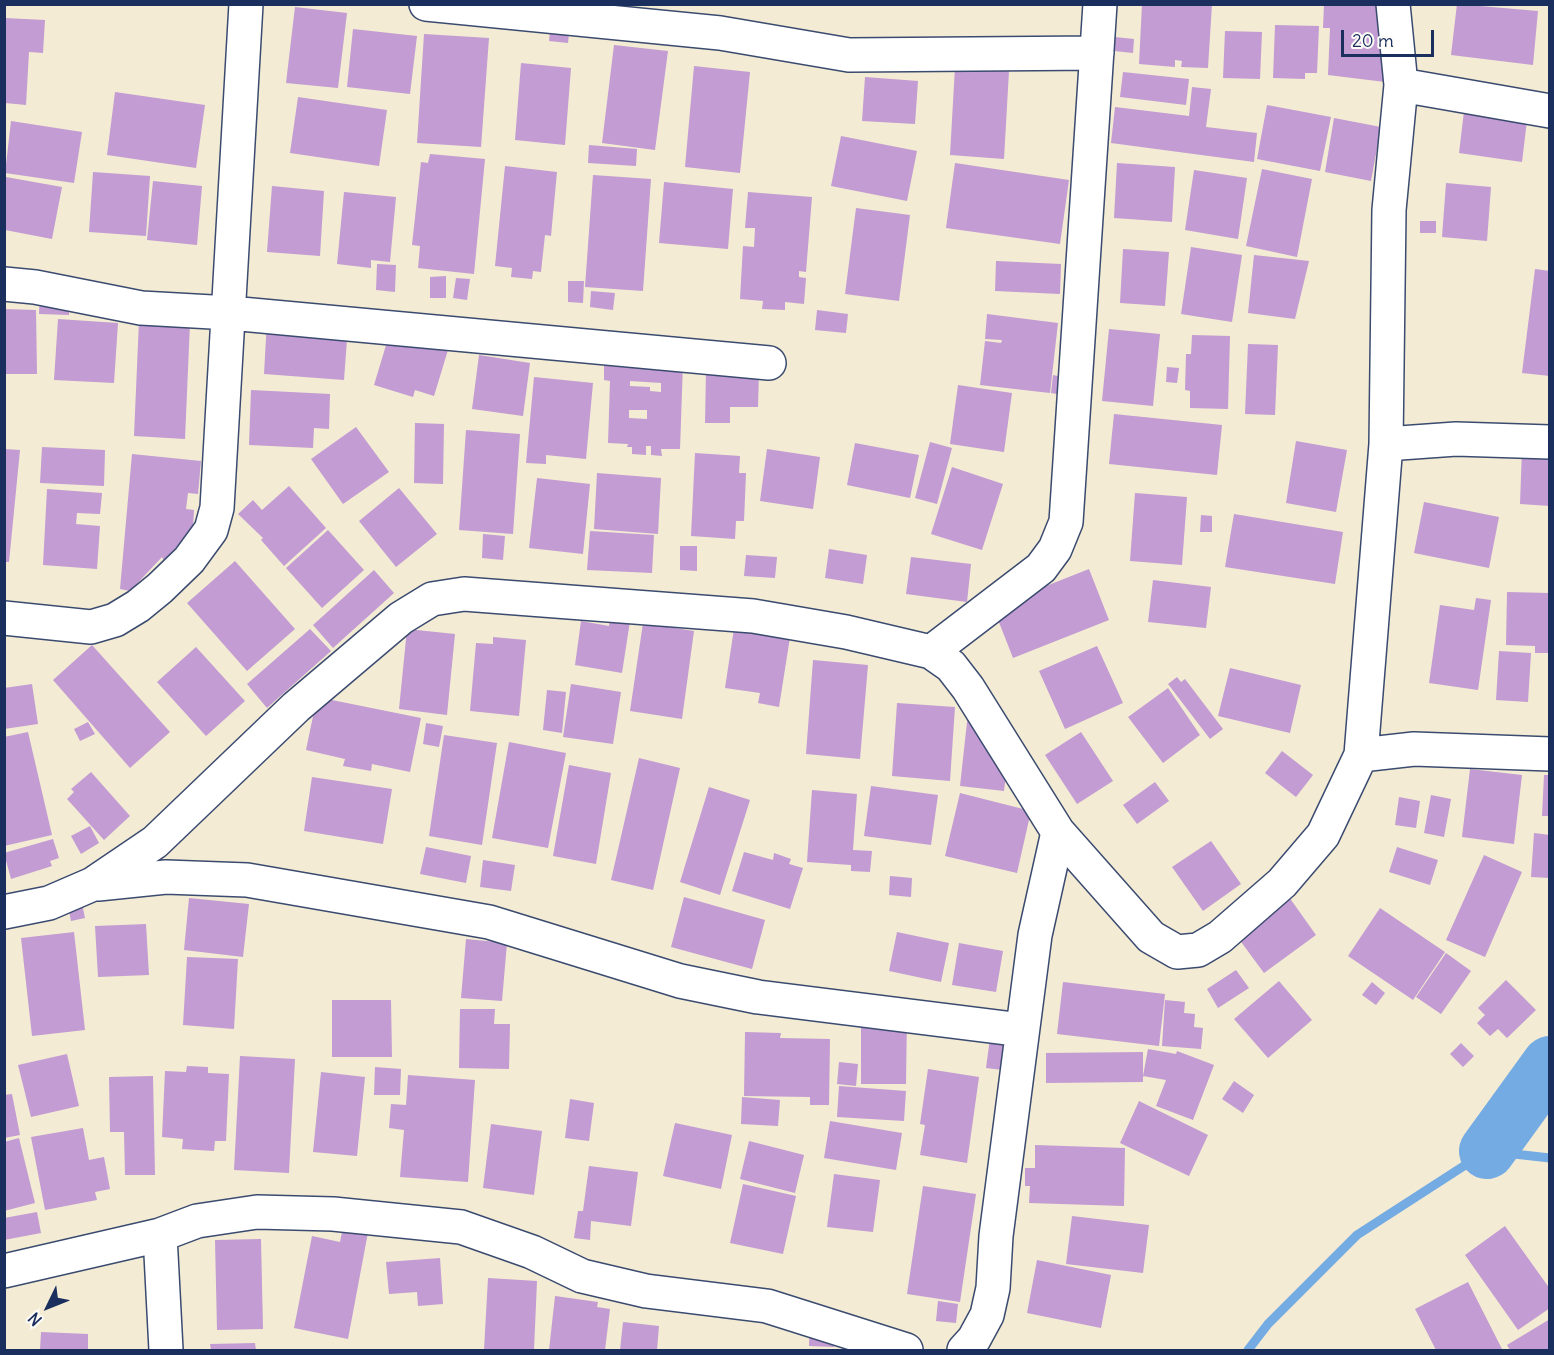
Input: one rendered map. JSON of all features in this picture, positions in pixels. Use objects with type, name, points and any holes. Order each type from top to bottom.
[{"type":"street","points":[[4,618],[92,627],[107,622],[138,606],[189,560],[211,530],[217,508],[230,313],[246,4]]},
{"type":"street","points":[[426,4],[720,33],[849,55],[1097,53]]},
{"type":"street","points":[[931,652],[1041,568],[1055,549],[1066,522],[1100,4]]},
{"type":"street","points":[[4,912],[49,903],[93,885],[155,842],[296,707],[401,618],[432,599],[464,594],[753,616],[846,632],[931,652],[951,666],[968,688],[1058,832],[1151,937],[1177,952],[1198,950],[1220,937],[1282,883],[1323,835],[1361,755],[1386,444],[1389,210],[1401,85],[1393,4]]},
{"type":"street","points":[[1401,85],[1550,111]]},
{"type":"street","points":[[4,284],[35,287],[141,308],[230,313],[769,363]]},
{"type":"street","points":[[1386,444],[1456,439],[1550,442]]},
{"type":"street","points":[[1361,755],[1414,749],[1550,754]]},
{"type":"street","points":[[964,1350],[975,1339],[987,1315],[993,1288],[996,1236],[1035,935],[1058,832]]},
{"type":"street","points":[[93,885],[166,877],[248,880],[489,922],[681,981],[758,997],[1022,1030]]},
{"type":"street","points":[[4,1271],[160,1235],[198,1221],[257,1212],[333,1214],[461,1227],[532,1252],[582,1276],[646,1291],[767,1306],[906,1350]]},
{"type":"street","points":[[160,1235],[166,1350]]},
{"type":"building","points":[[1142,4],[1212,4],[1208,68],[1181,67],[1182,61],[1175,60],[1175,67],[1139,64]]},
{"type":"building","points":[[1324,4],[1389,6],[1385,82],[1328,75],[1330,28],[1323,28]]},
{"type":"building","points":[[1457,4],[1538,11],[1533,65],[1451,55]]},
{"type":"building","points":[[295,7],[347,13],[338,88],[286,83]]},
{"type":"building","points":[[552,12],[571,14],[568,43],[549,41]]},
{"type":"building","points":[[5,18],[45,20],[43,53],[29,52],[26,105],[5,103]]},
{"type":"building","points":[[1275,25],[1319,26],[1317,73],[1305,73],[1305,79],[1273,78]]},
{"type":"building","points":[[353,29],[417,36],[410,94],[347,87]]},
{"type":"building","points":[[1225,31],[1262,32],[1260,79],[1223,78]]},
{"type":"building","points":[[424,34],[489,38],[481,147],[417,143]]},
{"type":"building","points":[[1115,37],[1134,39],[1133,53],[1114,51]]},
{"type":"building","points":[[614,45],[668,51],[655,150],[602,143]]},
{"type":"building","points":[[521,63],[571,68],[565,145],[515,140]]},
{"type":"building","points":[[694,66],[750,72],[740,173],[685,167]]},
{"type":"building","points":[[955,67],[1009,71],[1004,159],[950,155]]},
{"type":"building","points":[[1123,72],[1189,79],[1186,105],[1120,97]]},
{"type":"building","points":[[865,77],[918,81],[915,124],[862,121]]},
{"type":"building","points":[[1192,87],[1211,89],[1206,127],[1257,133],[1254,162],[1111,143],[1115,107],[1189,116]]},
{"type":"building","points":[[115,92],[205,105],[196,168],[107,155]]},
{"type":"building","points":[[298,97],[387,110],[379,166],[290,153]]},
{"type":"building","points":[[1465,103],[1528,112],[1522,162],[1459,153]]},
{"type":"building","points":[[1267,105],[1331,117],[1320,171],[1257,159]]},
{"type":"building","points":[[1334,118],[1381,127],[1371,181],[1325,172]]},
{"type":"building","points":[[11,121],[82,132],[74,183],[5,173]]},
{"type":"building","points":[[841,136],[917,151],[907,201],[831,186]]},
{"type":"building","points":[[589,145],[637,149],[636,166],[588,163]]},
{"type":"building","points":[[430,154],[485,159],[474,274],[418,268],[420,246],[412,245],[421,162],[428,163]]},
{"type":"building","points":[[955,163],[1069,180],[1060,244],[946,228]]},
{"type":"building","points":[[1117,163],[1175,167],[1172,222],[1114,218]]},
{"type":"building","points":[[505,166],[557,172],[551,236],[545,235],[541,272],[533,271],[532,279],[511,277],[512,268],[495,266]]},
{"type":"building","points":[[1262,169],[1312,179],[1297,257],[1246,246]]},
{"type":"building","points":[[1194,170],[1247,178],[1238,239],[1185,230]]},
{"type":"building","points":[[93,172],[150,176],[146,236],[89,232]]},
{"type":"building","points":[[593,175],[651,179],[643,291],[585,287]]},
{"type":"building","points":[[6,177],[62,187],[52,239],[5,230]]},
{"type":"building","points":[[153,181],[202,186],[197,245],[147,240]]},
{"type":"building","points":[[664,182],[733,189],[728,249],[659,243]]},
{"type":"building","points":[[1446,183],[1491,187],[1487,241],[1442,237]]},
{"type":"building","points":[[272,186],[324,191],[320,256],[267,252]]},
{"type":"building","points":[[344,192],[396,197],[390,262],[371,260],[371,268],[337,264]]},
{"type":"building","points":[[748,192],[812,197],[806,272],[799,271],[799,277],[806,278],[804,304],[785,302],[785,310],[762,309],[763,301],[740,299],[743,246],[754,247],[755,228],[745,228]]},
{"type":"building","points":[[856,208],[910,215],[899,301],[845,294]]},
{"type":"building","points":[[1420,221],[1436,221],[1436,233],[1420,233]]},
{"type":"building","points":[[1191,247],[1242,255],[1232,322],[1181,314]]},
{"type":"building","points":[[1123,249],[1169,252],[1165,306],[1120,303]]},
{"type":"building","points":[[1254,255],[1309,261],[1295,319],[1248,313]]},
{"type":"building","points":[[996,261],[1061,264],[1060,294],[995,291]]},
{"type":"building","points":[[377,264],[396,265],[395,292],[376,290]]},
{"type":"building","points":[[1535,269],[1550,271],[1550,376],[1522,373]]},
{"type":"building","points":[[446,276],[446,298],[430,298],[430,277]]},
{"type":"building","points":[[456,278],[470,279],[467,300],[453,298]]},
{"type":"building","points":[[568,281],[584,281],[583,303],[568,302]]},
{"type":"building","points":[[40,290],[69,291],[69,315],[39,314]]},
{"type":"building","points":[[591,291],[615,293],[613,310],[590,307]]},
{"type":"building","points":[[4,309],[36,310],[37,374],[4,374]]},
{"type":"building","points":[[817,310],[848,314],[846,333],[815,330]]},
{"type":"building","points":[[987,314],[1058,323],[1050,393],[980,385],[985,341],[1001,343],[1002,340],[985,339]]},
{"type":"building","points":[[58,319],[118,323],[114,383],[54,380]]},
{"type":"building","points":[[139,320],[190,323],[185,439],[134,436]]},
{"type":"building","points":[[267,320],[348,326],[344,380],[264,374]]},
{"type":"building","points":[[1109,329],[1160,334],[1153,406],[1102,401]]},
{"type":"building","points":[[390,332],[448,350],[434,396],[415,390],[413,397],[374,385]]},
{"type":"building","points":[[1192,335],[1230,336],[1228,409],[1190,408],[1190,391],[1185,390],[1186,354],[1191,354]]},
{"type":"building","points":[[1248,344],[1278,345],[1275,415],[1245,414]]},
{"type":"building","points":[[479,355],[530,363],[523,416],[472,409]]},
{"type":"building","points":[[611,360],[683,363],[680,449],[661,449],[662,456],[651,455],[651,446],[646,446],[646,455],[632,454],[632,447],[627,447],[628,444],[608,443],[610,381],[604,380],[604,365],[611,365]],"holes":[[[630,381],[661,383],[661,392],[650,391],[650,387],[630,386]],[[629,410],[647,410],[647,419],[629,418]]]},
{"type":"building","points":[[1167,367],[1179,368],[1177,383],[1166,382]]},
{"type":"building","points":[[706,369],[759,371],[758,407],[730,407],[730,423],[705,423]]},
{"type":"building","points":[[1053,375],[1072,379],[1069,396],[1051,393]]},
{"type":"building","points":[[534,377],[593,383],[586,459],[546,455],[546,464],[526,463]]},
{"type":"building","points":[[958,385],[1012,393],[1004,452],[950,444]]},
{"type":"building","points":[[251,390],[330,394],[329,429],[314,428],[313,448],[249,445]]},
{"type":"building","points":[[1114,414],[1222,425],[1217,475],[1109,464]]},
{"type":"building","points":[[415,423],[444,424],[443,484],[414,483]]},
{"type":"building","points":[[356,427],[389,472],[343,504],[311,459]]},
{"type":"building","points":[[466,430],[520,434],[513,534],[459,530]]},
{"type":"building","points":[[1296,441],[1347,450],[1336,512],[1286,503]]},
{"type":"building","points":[[930,442],[952,448],[937,504],[915,498]]},
{"type":"building","points":[[855,443],[919,455],[910,498],[847,485]]},
{"type":"building","points":[[42,447],[105,450],[104,486],[40,483]]},
{"type":"building","points":[[4,449],[20,450],[9,562],[4,562]]},
{"type":"building","points":[[767,449],[820,457],[813,509],[760,501]]},
{"type":"building","points":[[1522,449],[1550,450],[1550,506],[1520,504]]},
{"type":"building","points":[[695,453],[740,456],[739,473],[746,473],[744,521],[736,521],[735,539],[691,536]]},
{"type":"building","points":[[132,454],[201,461],[198,494],[188,493],[186,509],[194,510],[193,528],[164,561],[162,557],[130,591],[120,589]]},
{"type":"building","points":[[952,467],[1003,484],[982,550],[931,534]]},
{"type":"building","points":[[597,473],[661,478],[658,534],[594,529]]},
{"type":"building","points":[[537,478],[590,484],[583,554],[529,548]]},
{"type":"building","points":[[289,486],[326,528],[284,566],[261,540],[263,538],[238,514],[253,500],[262,510]]},
{"type":"building","points":[[399,488],[437,534],[396,567],[359,521]]},
{"type":"building","points":[[47,489],[102,493],[100,514],[77,513],[76,524],[100,526],[97,569],[43,565]]},
{"type":"building","points":[[1135,493],[1187,497],[1182,565],[1130,561]]},
{"type":"building","points":[[1424,502],[1499,517],[1489,568],[1414,553]]},
{"type":"building","points":[[1234,514],[1343,532],[1335,584],[1225,567]]},
{"type":"building","points":[[1201,515],[1212,516],[1212,532],[1200,532]]},
{"type":"building","points":[[328,530],[364,570],[322,608],[286,568]]},
{"type":"building","points":[[590,531],[654,535],[652,573],[587,570]]},
{"type":"building","points":[[483,534],[505,536],[503,560],[482,558]]},
{"type":"building","points":[[680,546],[697,546],[697,571],[680,570]]},
{"type":"building","points":[[829,549],[867,555],[863,584],[825,578]]},
{"type":"building","points":[[746,555],[777,557],[775,578],[744,576]]},
{"type":"building","points":[[911,557],[971,564],[967,602],[906,594]]},
{"type":"building","points":[[235,561],[295,629],[247,671],[187,603]]},
{"type":"building","points":[[1089,569],[1109,620],[1013,658],[993,607]]},
{"type":"building","points":[[374,570],[394,593],[333,648],[313,625]]},
{"type":"building","points":[[1153,580],[1211,587],[1206,628],[1148,622]]},
{"type":"building","points":[[1507,592],[1550,593],[1550,653],[1535,653],[1535,646],[1506,645]]},
{"type":"building","points":[[1476,598],[1491,600],[1478,690],[1429,683],[1440,605],[1474,610]]},
{"type":"building","points":[[610,618],[630,621],[622,673],[575,665],[581,621],[609,626]]},
{"type":"building","points":[[735,622],[791,631],[779,707],[758,703],[760,693],[725,688]]},
{"type":"building","points":[[643,623],[694,631],[682,719],[630,711]]},
{"type":"building","points":[[310,629],[331,651],[267,708],[247,684]]},
{"type":"building","points":[[407,629],[455,634],[447,715],[399,709]]},
{"type":"building","points":[[493,637],[526,640],[519,716],[470,711],[476,643],[493,644]]},
{"type":"building","points":[[92,645],[170,732],[130,768],[53,680]]},
{"type":"building","points":[[1097,646],[1123,703],[1065,729],[1039,671]]},
{"type":"building","points":[[196,647],[245,701],[206,736],[157,682]]},
{"type":"building","points":[[1499,651],[1531,653],[1528,702],[1496,700]]},
{"type":"building","points":[[813,660],[868,665],[860,759],[806,754]]},
{"type":"building","points":[[1230,668],[1301,685],[1290,733],[1218,716]]},
{"type":"building","points":[[1177,677],[1181,682],[1185,679],[1223,729],[1210,739],[1168,684]]},
{"type":"building","points":[[32,684],[38,724],[4,729],[4,688]]},
{"type":"building","points":[[571,684],[621,692],[613,744],[563,737]]},
{"type":"building","points":[[1168,688],[1200,735],[1163,763],[1128,717]]},
{"type":"building","points":[[547,690],[566,692],[562,733],[543,730]]},
{"type":"building","points":[[317,697],[421,718],[410,772],[372,764],[371,771],[343,766],[345,759],[306,750]]},
{"type":"building","points":[[897,703],[955,707],[950,781],[892,776]]},
{"type":"building","points":[[968,713],[1010,743],[1004,791],[960,786]]},
{"type":"building","points":[[88,722],[95,734],[80,741],[74,729]]},
{"type":"building","points":[[426,723],[443,726],[439,747],[423,744]]},
{"type":"building","points":[[28,732],[52,835],[4,846],[4,737]]},
{"type":"building","points":[[1081,732],[1113,781],[1077,804],[1045,755]]},
{"type":"building","points":[[444,735],[497,743],[482,845],[429,836]]},
{"type":"building","points":[[509,742],[566,753],[548,848],[492,838]]},
{"type":"building","points":[[1282,751],[1313,775],[1296,797],[1265,773]]},
{"type":"building","points":[[639,758],[680,768],[653,890],[611,880]]},
{"type":"building","points":[[569,765],[611,773],[596,864],[553,856]]},
{"type":"building","points":[[1470,769],[1522,775],[1514,844],[1462,837]]},
{"type":"building","points":[[91,772],[130,816],[104,840],[67,799],[74,792],[71,789]]},
{"type":"building","points":[[1544,775],[1550,775],[1550,816],[1542,816]]},
{"type":"building","points":[[312,777],[392,789],[383,844],[304,831]]},
{"type":"building","points":[[1155,782],[1169,801],[1137,824],[1123,805]]},
{"type":"building","points":[[871,786],[938,795],[931,845],[864,836]]},
{"type":"building","points":[[709,787],[750,800],[720,895],[680,882]]},
{"type":"building","points":[[812,790],[857,794],[853,850],[872,851],[870,872],[851,871],[851,865],[807,862]]},
{"type":"building","points":[[960,793],[1031,811],[1017,873],[945,856]]},
{"type":"building","points":[[1431,795],[1451,799],[1444,837],[1424,833]]},
{"type":"building","points":[[1399,797],[1420,801],[1416,828],[1395,825]]},
{"type":"building","points":[[90,826],[99,843],[81,854],[71,836]]},
{"type":"building","points":[[1534,833],[1550,835],[1550,878],[1531,877]]},
{"type":"building","points":[[53,839],[59,858],[50,861],[52,866],[11,879],[4,853]]},
{"type":"building","points":[[1211,841],[1241,884],[1203,911],[1172,867]]},
{"type":"building","points":[[426,847],[471,856],[466,883],[420,874]]},
{"type":"building","points":[[1397,847],[1438,860],[1430,885],[1389,872]]},
{"type":"building","points":[[744,852],[773,860],[774,853],[791,859],[789,864],[803,868],[790,909],[732,891]]},
{"type":"building","points":[[1484,855],[1522,872],[1485,957],[1446,940]]},
{"type":"building","points":[[483,860],[515,865],[511,891],[480,887]]},
{"type":"building","points":[[890,876],[912,878],[911,897],[889,895]]},
{"type":"building","points":[[684,897],[765,920],[752,969],[671,947]]},
{"type":"building","points":[[1289,897],[1316,935],[1264,973],[1236,935]]},
{"type":"building","points":[[189,898],[249,904],[243,957],[184,950]]},
{"type":"building","points":[[82,903],[85,918],[71,921],[68,905]]},
{"type":"building","points":[[1380,908],[1445,952],[1413,1000],[1348,956]]},
{"type":"building","points":[[146,924],[149,975],[98,977],[95,926]]},
{"type":"building","points":[[74,932],[85,1030],[32,1036],[21,938]]},
{"type":"building","points":[[897,932],[949,943],[941,982],[889,971]]},
{"type":"building","points":[[466,939],[507,943],[502,1001],[461,998]]},
{"type":"building","points":[[959,943],[1003,951],[996,992],[952,985]]},
{"type":"building","points":[[1446,953],[1471,971],[1441,1014],[1416,997]]},
{"type":"building","points":[[187,957],[238,959],[234,1029],[183,1025]]},
{"type":"building","points":[[1236,970],[1249,988],[1218,1008],[1207,989]]},
{"type":"building","points":[[1506,980],[1536,1010],[1507,1038],[1498,1029],[1490,1036],[1477,1023],[1485,1015],[1478,1008]]},
{"type":"building","points":[[1279,981],[1312,1020],[1268,1058],[1234,1019]]},
{"type":"building","points":[[1063,982],[1165,994],[1159,1046],[1057,1034]]},
{"type":"building","points":[[1372,982],[1385,993],[1376,1005],[1362,995]]},
{"type":"building","points":[[332,1000],[391,1000],[392,1057],[332,1057]]},
{"type":"building","points":[[1165,1000],[1185,1002],[1184,1013],[1195,1014],[1194,1027],[1203,1028],[1201,1049],[1162,1046]]},
{"type":"building","points":[[460,1009],[495,1009],[494,1024],[510,1024],[509,1069],[459,1068]]},
{"type":"building","points":[[861,1012],[907,1013],[906,1084],[861,1084]]},
{"type":"building","points":[[745,1032],[781,1033],[780,1038],[830,1039],[829,1105],[810,1105],[810,1097],[744,1096]]},
{"type":"building","points":[[990,1038],[1007,1040],[1003,1070],[986,1068]]},
{"type":"building","points":[[1461,1043],[1474,1056],[1463,1067],[1450,1054]]},
{"type":"building","points":[[1148,1049],[1176,1054],[1177,1051],[1214,1065],[1193,1120],[1156,1106],[1166,1080],[1143,1076]]},
{"type":"building","points":[[1143,1052],[1143,1082],[1046,1083],[1046,1053]]},
{"type":"building","points":[[67,1054],[79,1106],[31,1117],[18,1065]]},
{"type":"building","points":[[240,1056],[295,1059],[289,1173],[234,1170]]},
{"type":"building","points":[[839,1062],[858,1064],[856,1086],[837,1084]]},
{"type":"building","points":[[187,1066],[208,1067],[208,1073],[229,1074],[226,1141],[215,1141],[214,1151],[182,1149],[183,1139],[162,1137],[165,1071],[186,1072]]},
{"type":"building","points":[[375,1067],[401,1069],[400,1095],[374,1095]]},
{"type":"building","points":[[928,1069],[979,1077],[967,1163],[920,1155],[925,1125],[920,1124]]},
{"type":"building","points":[[321,1072],[365,1077],[357,1156],[313,1152]]},
{"type":"building","points":[[408,1075],[475,1080],[468,1182],[400,1177],[404,1130],[389,1128],[391,1104],[406,1105]]},
{"type":"building","points":[[153,1076],[155,1175],[125,1175],[124,1132],[110,1132],[109,1077]]},
{"type":"building","points":[[1234,1081],[1254,1095],[1243,1113],[1222,1099]]},
{"type":"building","points":[[839,1086],[906,1091],[904,1121],[837,1117]]},
{"type":"building","points":[[12,1094],[20,1135],[4,1138],[4,1095]]},
{"type":"building","points":[[742,1097],[780,1100],[778,1126],[741,1124]]},
{"type":"building","points":[[570,1099],[594,1103],[589,1141],[565,1138]]},
{"type":"building","points":[[1139,1101],[1208,1135],[1189,1176],[1120,1143]]},
{"type":"building","points":[[830,1121],[902,1133],[896,1170],[824,1158]]},
{"type":"building","points":[[675,1123],[732,1135],[721,1189],[663,1176]]},
{"type":"building","points":[[491,1124],[542,1131],[534,1195],[483,1188]]},
{"type":"building","points":[[83,1128],[89,1160],[104,1157],[110,1189],[95,1192],[97,1200],[45,1210],[31,1137]]},
{"type":"building","points":[[19,1138],[35,1203],[4,1211],[4,1142]]},
{"type":"building","points":[[749,1141],[804,1155],[795,1193],[740,1179]]},
{"type":"building","points":[[1035,1145],[1125,1148],[1124,1206],[1029,1203],[1030,1186],[1025,1186],[1025,1168],[1035,1168]]},
{"type":"building","points":[[589,1166],[638,1172],[631,1226],[591,1221],[590,1240],[574,1238],[578,1211],[583,1211]]},
{"type":"building","points":[[834,1174],[880,1180],[873,1232],[827,1227]]},
{"type":"building","points":[[743,1184],[796,1196],[783,1254],[730,1243]]},
{"type":"building","points":[[923,1186],[976,1194],[960,1302],[907,1294]]},
{"type":"building","points":[[37,1212],[41,1233],[4,1240],[4,1218]]},
{"type":"building","points":[[1072,1216],[1149,1225],[1143,1273],[1066,1264]]},
{"type":"building","points":[[344,1222],[369,1227],[348,1339],[294,1328],[312,1236],[340,1242]]},
{"type":"building","points":[[1505,1226],[1550,1289],[1550,1308],[1518,1330],[1465,1255]]},
{"type":"building","points":[[261,1239],[263,1329],[217,1330],[215,1240]]},
{"type":"building","points":[[440,1258],[443,1304],[418,1306],[417,1292],[389,1294],[386,1262]]},
{"type":"building","points":[[1037,1260],[1111,1275],[1101,1328],[1027,1313]]},
{"type":"building","points":[[488,1278],[537,1281],[534,1350],[484,1350]]},
{"type":"building","points":[[1468,1282],[1502,1349],[1436,1350],[1415,1309]]},
{"type":"building","points":[[555,1296],[598,1302],[597,1307],[610,1309],[605,1350],[549,1350]]},
{"type":"building","points":[[938,1301],[958,1304],[956,1323],[936,1321]]},
{"type":"building","points":[[1550,1319],[1550,1350],[1510,1350],[1507,1345]]},
{"type":"building","points":[[623,1322],[659,1326],[657,1350],[620,1350]]},
{"type":"building","points":[[810,1322],[834,1323],[834,1347],[809,1346]]},
{"type":"building","points":[[41,1332],[88,1334],[88,1350],[40,1350]]},
{"type":"building","points":[[255,1343],[256,1350],[211,1350],[210,1344]]},
{"type":"waterway","points":[[1487,1151],[1550,1064]]},
{"type":"waterway","points":[[1248,1350],[1268,1324],[1357,1235],[1487,1151],[1550,1158]]}]
